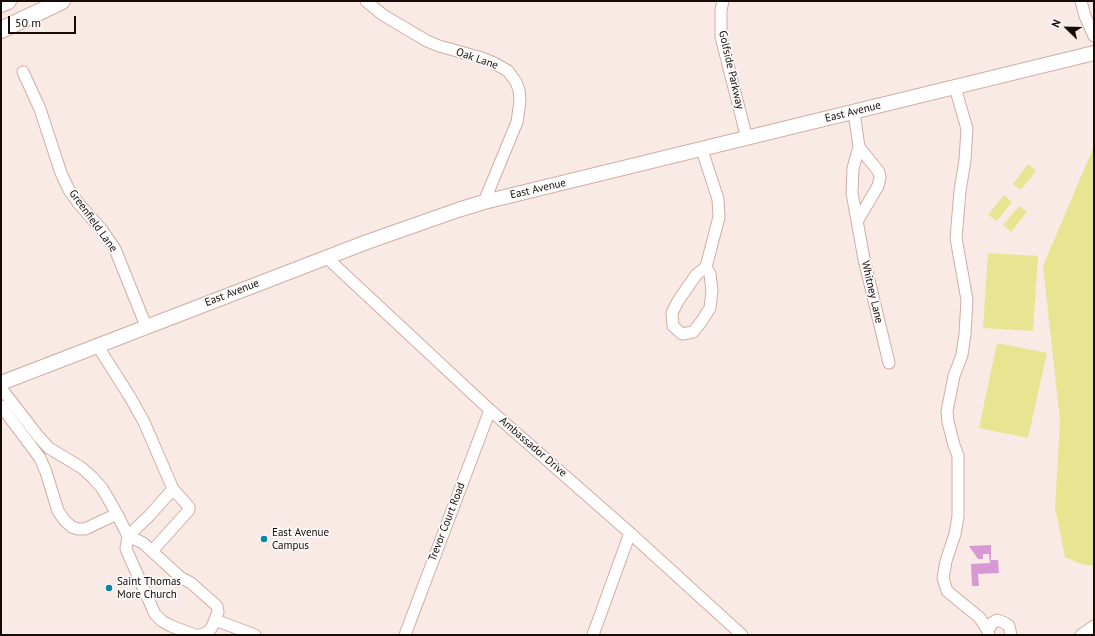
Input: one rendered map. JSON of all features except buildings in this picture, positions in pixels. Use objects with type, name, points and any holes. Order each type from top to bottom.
[{"type":"highway","points":[[1,4],[8,1]]},
{"type":"highway","points":[[1,30],[62,1]]},
{"type":"main road","name":"East Avenue","points":[[1,383],[146,326],[431,218],[484,202],[702,150],[1094,53]]},
{"type":"street","name":"Oak Lane","points":[[366,1],[383,15],[427,41],[494,63],[508,71],[516,82],[519,90],[520,101],[517,122],[484,202]]},
{"type":"street","name":"Golfside Parkway","points":[[724,1],[721,10],[721,37],[747,139]]},
{"type":"street","points":[[1081,1],[1085,16],[1094,36]]},
{"type":"street","name":"Greenfield Lane","points":[[23,72],[40,109],[61,173],[69,190],[102,230],[115,249],[146,326]]},
{"type":"street","points":[[955,87],[967,128],[966,160],[960,191],[956,238],[967,300],[966,334],[962,355],[954,376],[947,411],[948,422],[958,456],[958,517],[943,578],[947,591],[980,618],[988,633]]},
{"type":"street","name":"Whitney Lane","points":[[854,112],[859,147],[853,168],[852,181],[855,213],[858,220],[864,259],[889,363]]},
{"type":"street","points":[[858,220],[878,186],[880,177],[879,172],[859,147]]},
{"type":"street","points":[[702,150],[718,199],[719,208],[717,227],[706,267],[696,275],[678,300],[672,312],[673,326],[682,334],[693,332],[702,322],[710,308],[712,291],[711,280],[710,274],[706,267]]},
{"type":"street","name":"Ambassador Drive","points":[[326,257],[490,410],[630,533],[742,635]]},
{"type":"street","points":[[97,345],[144,422],[173,489],[189,507],[189,510],[152,551]]},
{"type":"street","points":[[1,388],[49,448],[82,468],[102,488],[128,536],[126,549],[155,614],[162,621],[195,635]]},
{"type":"street","points":[[1,406],[40,458],[58,511],[65,522],[72,527],[85,530],[117,514]]},
{"type":"street","name":"Trevor Court Road","points":[[405,635],[490,410]]},
{"type":"street","points":[[128,536],[149,516],[173,489]]},
{"type":"street","points":[[593,635],[630,533]]},
{"type":"street","points":[[128,536],[142,543],[180,577],[191,583],[217,606],[218,612],[208,632],[200,635]]},
{"type":"street","points":[[215,620],[255,635]]},
{"type":"street","points":[[988,633],[992,623],[997,620],[1009,626],[1011,635]]},
{"type":"street","points":[[1081,635],[1094,626]]},
{"type":"shaded area","points":[[1094,146],[1094,566],[1081,564],[1065,557],[1055,508],[1060,420],[1043,266]]},
{"type":"shaded area","points":[[1028,164],[1036,171],[1021,190],[1013,184]]},
{"type":"shaded area","points":[[1004,195],[1012,202],[997,221],[988,215]]},
{"type":"shaded area","points":[[1019,206],[1027,212],[1011,232],[1003,225]]},
{"type":"shaded area","points":[[988,253],[1038,256],[1033,331],[983,328]]},
{"type":"shaded area","points":[[997,343],[1047,353],[1028,438],[979,428]]},
{"type":"shaded area","points":[[991,545],[991,560],[998,560],[999,573],[978,574],[979,586],[972,586],[971,564],[990,563],[989,554],[983,554],[983,559],[978,559],[969,546]]},
{"type":"place","name":"East Avenue Campus","points":[[264,539]]},
{"type":"place","name":"Saint Thomas More Church","points":[[109,588]]}]
